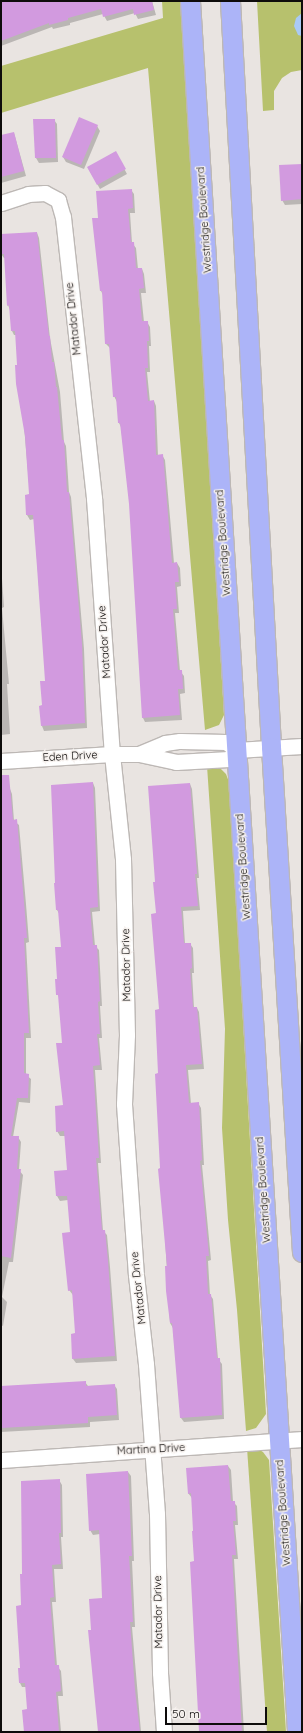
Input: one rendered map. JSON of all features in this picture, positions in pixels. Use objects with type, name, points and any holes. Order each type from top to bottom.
[{"type":"main road","name":"Westridge Boulevard","points":[[190,1],[297,1732]]},
{"type":"main road","points":[[230,1],[271,747],[302,1252]]},
{"type":"street","name":"Matador Drive","points":[[1,203],[28,194],[45,193],[58,200],[62,217],[94,498],[112,754],[123,859],[127,1035],[124,1104],[136,1275],[146,1364],[157,1514],[160,1673],[164,1732]]},
{"type":"street","name":"Eden Drive","points":[[139,754],[165,743],[180,741],[226,742],[236,750],[302,746]]},
{"type":"street","name":"Eden Drive","points":[[1,761],[112,754],[139,754],[176,762],[229,759],[236,750]]},
{"type":"street","name":"Martina Drive","points":[[1,1460],[302,1439]]},
{"type":"green space","points":[[162,1],[182,1],[224,715],[219,725],[205,730],[148,68],[1,113],[1,66],[163,18]]},
{"type":"green space","points":[[257,1],[302,1],[302,70],[291,72],[282,78],[274,91],[274,110],[263,111]]},
{"type":"green space","points":[[207,766],[219,767],[226,774],[229,782],[266,1414],[256,1428],[246,1431],[237,1310],[228,1220],[222,1128],[225,1029]]},
{"type":"green space","points":[[247,1448],[256,1448],[263,1452],[269,1460],[286,1732],[267,1732]]},
{"type":"water","points":[[302,13],[302,36],[298,35],[294,26],[296,18]]},
{"type":"building","points":[[1,1],[152,1],[154,10],[134,15],[133,9],[103,17],[101,9],[68,18],[68,20],[49,25],[49,23],[1,41]]},
{"type":"building","points":[[79,117],[98,125],[81,165],[62,157]]},
{"type":"building","points":[[33,119],[55,119],[56,158],[35,158]]},
{"type":"building","points":[[14,132],[24,171],[1,177],[1,135]]},
{"type":"building","points":[[116,151],[126,169],[97,185],[87,167]]},
{"type":"building","points":[[302,164],[302,199],[281,201],[279,165]]},
{"type":"building","points":[[132,189],[133,208],[128,209],[131,242],[134,242],[136,268],[142,268],[144,288],[139,289],[142,321],[148,321],[148,368],[145,368],[148,401],[154,400],[156,455],[163,454],[172,563],[177,562],[179,582],[175,582],[177,609],[173,609],[178,670],[182,670],[183,689],[178,689],[180,715],[142,718],[129,504],[120,423],[118,423],[116,397],[113,397],[109,344],[105,344],[102,291],[100,291],[92,218],[98,218],[96,191]]},
{"type":"building","points":[[37,232],[52,362],[54,362],[62,440],[64,440],[67,492],[69,492],[82,644],[85,723],[41,726],[39,706],[42,705],[40,681],[45,681],[33,515],[26,515],[25,495],[29,494],[25,436],[16,384],[15,365],[17,365],[15,331],[11,331],[9,305],[7,306],[4,254],[1,254],[1,234]]},
{"type":"building","points":[[1,775],[9,775],[13,820],[17,819],[27,938],[24,938],[29,1033],[24,1033],[24,1073],[29,1074],[28,1098],[17,1098],[11,1136],[19,1136],[17,1169],[21,1169],[11,1258],[1,1256]]},
{"type":"building","points":[[93,782],[98,907],[90,908],[93,945],[97,945],[100,1001],[98,1002],[100,1034],[97,1034],[100,1065],[93,1066],[99,1158],[96,1158],[102,1230],[105,1230],[108,1261],[115,1356],[72,1359],[71,1334],[75,1333],[72,1290],[68,1291],[62,1233],[70,1232],[67,1196],[56,1196],[54,1171],[67,1170],[64,1131],[56,1132],[55,1106],[63,1105],[56,1043],[62,1043],[58,995],[56,995],[55,979],[57,979],[55,947],[61,947],[54,883],[51,785]]},
{"type":"building","points":[[190,783],[198,906],[181,907],[184,943],[191,943],[192,968],[190,969],[193,1007],[197,1007],[202,1064],[186,1065],[189,1103],[199,1102],[202,1160],[200,1161],[209,1256],[206,1256],[208,1294],[211,1294],[217,1358],[220,1358],[222,1415],[180,1418],[172,1323],[170,1323],[166,1291],[165,1266],[167,1266],[158,1169],[160,1168],[155,1074],[158,1073],[155,1010],[159,1009],[151,914],[156,913],[148,786]]},
{"type":"building","points":[[86,1381],[86,1386],[115,1384],[117,1415],[88,1417],[88,1423],[1,1428],[1,1386]]},
{"type":"building","points":[[228,1465],[231,1501],[235,1501],[236,1521],[233,1521],[236,1555],[232,1555],[242,1732],[199,1732],[190,1562],[194,1561],[193,1531],[191,1493],[188,1494],[186,1468]]},
{"type":"building","points":[[128,1471],[132,1556],[129,1556],[133,1622],[130,1622],[140,1732],[98,1732],[88,1630],[91,1630],[89,1599],[102,1598],[101,1571],[99,1530],[89,1531],[86,1474]]},
{"type":"building","points":[[60,1479],[61,1533],[59,1533],[61,1564],[52,1565],[54,1597],[50,1598],[55,1665],[59,1665],[61,1691],[56,1692],[59,1732],[24,1732],[22,1710],[27,1709],[25,1683],[19,1683],[18,1668],[20,1668],[16,1606],[21,1605],[21,1481]]}]
